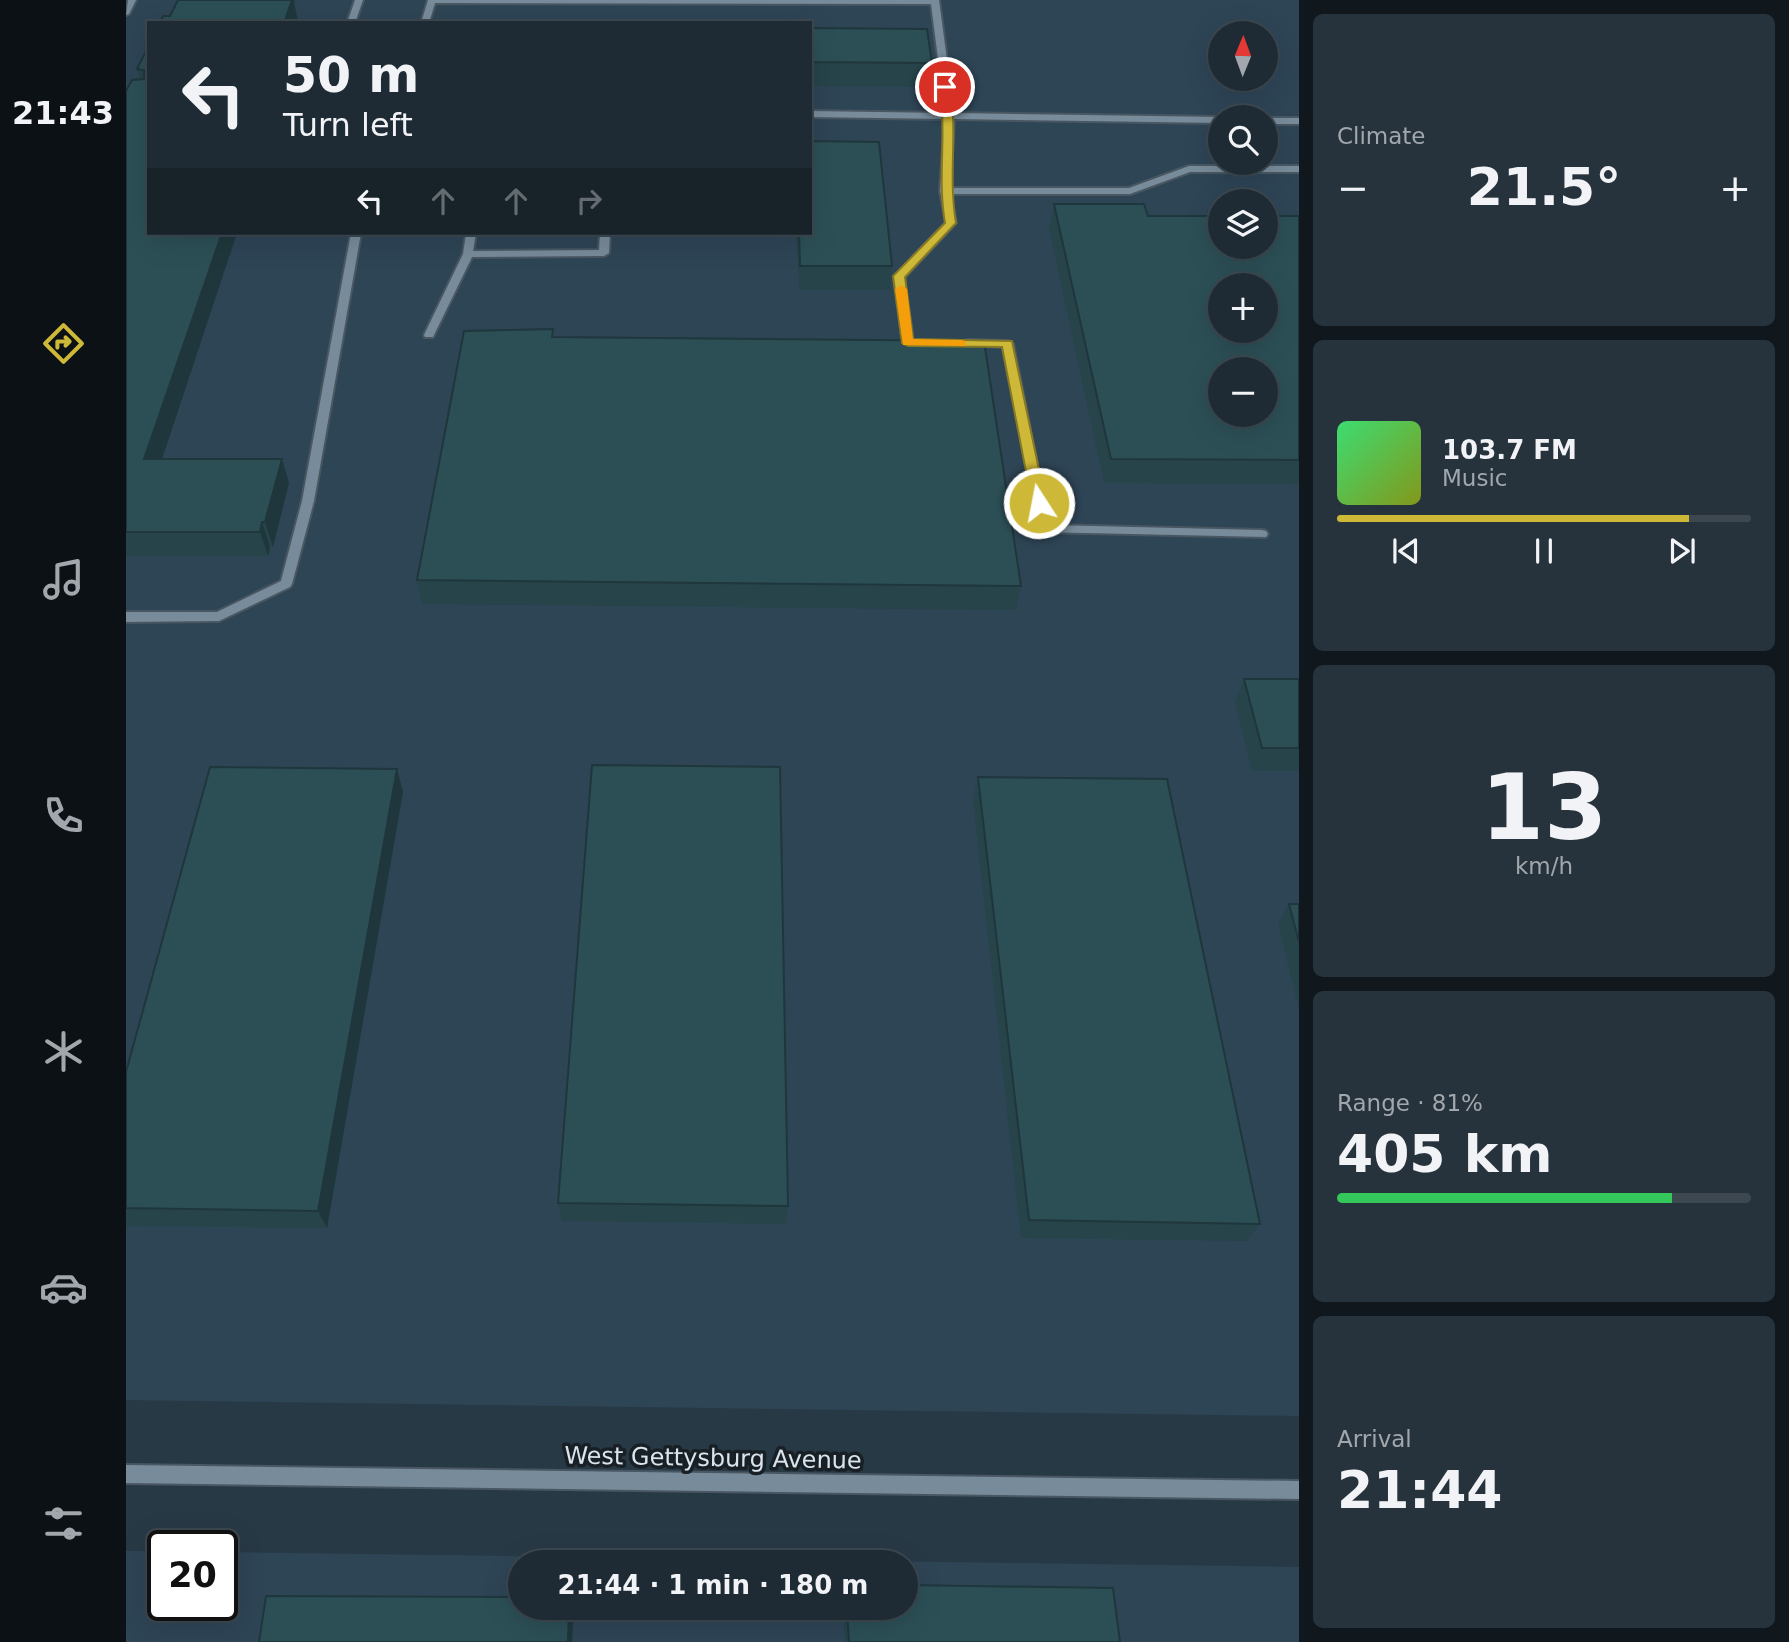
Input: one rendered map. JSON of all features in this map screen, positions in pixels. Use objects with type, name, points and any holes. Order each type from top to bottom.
[{"type":"street","points":[[126,12],[132,0]]},
{"type":"street","points":[[352,21],[359,0]]},
{"type":"street","points":[[426,21],[432,0],[935,1],[950,116],[945,191],[951,223],[899,276],[908,343],[933,343]]},
{"type":"street","points":[[926,39],[939,39]]},
{"type":"street","points":[[812,114],[1208,120]]},
{"type":"street","points":[[1278,121],[1299,121]]},
{"type":"street","points":[[945,191],[1130,191],[1189,169],[1299,169]]},
{"type":"street","points":[[126,617],[219,616],[286,584],[308,501],[356,235]]},
{"type":"street","points":[[429,335],[468,254],[471,235]]},
{"type":"street","points":[[468,254],[604,253],[605,235]]},
{"type":"street","points":[[958,343],[1008,344],[1044,529],[1262,534]]},
{"type":"street","name":"West Gettysburg Avenue","points":[[126,1474],[1299,1490]]},
{"type":"shaded area","points":[[126,0],[1299,0],[1299,1416],[126,1400]]},
{"type":"shaded area","points":[[126,1551],[147,1551],[147,1621],[238,1621],[238,1552],[508,1556],[508,1620],[918,1620],[918,1562],[1299,1567],[1299,1642],[126,1642]]},
{"type":"building","points":[[178,0],[292,0],[285,21],[161,21],[163,16],[170,16]]},
{"type":"building","points":[[812,28],[927,29],[932,63],[812,62]]},
{"type":"building","points":[[147,49],[147,235],[221,235],[144,459],[282,459],[260,532],[126,532],[126,91],[132,80],[144,79],[144,70],[137,69]]},
{"type":"building","points":[[812,141],[879,142],[892,266],[800,266],[799,235],[812,235]]},
{"type":"building","points":[[1054,204],[1144,204],[1148,216],[1208,216],[1208,259],[1278,259],[1278,216],[1299,216],[1299,460],[1111,459]]},
{"type":"building","points":[[553,329],[552,337],[984,341],[1021,586],[417,580],[464,331]]},
{"type":"building","points":[[1244,679],[1299,679],[1299,748],[1262,748]]},
{"type":"building","points":[[592,765],[780,767],[788,1206],[558,1203]]},
{"type":"building","points":[[210,767],[397,769],[318,1211],[126,1208],[126,1072]]},
{"type":"building","points":[[978,777],[1167,779],[1260,1224],[1029,1220]]},
{"type":"building","points":[[1289,904],[1299,904],[1299,942]]},
{"type":"building","points":[[918,1585],[1113,1588],[1120,1642],[849,1642],[848,1620],[918,1620]]},
{"type":"building","points":[[266,1596],[508,1597],[508,1620],[569,1620],[568,1642],[259,1642]]},
{"type":"slow traffic","points":[[901,289],[908,343],[961,343]]},
{"type":"route","points":[[945,87],[950,116],[945,191],[951,223],[899,276],[908,343],[1008,344],[1039,503]]}]
